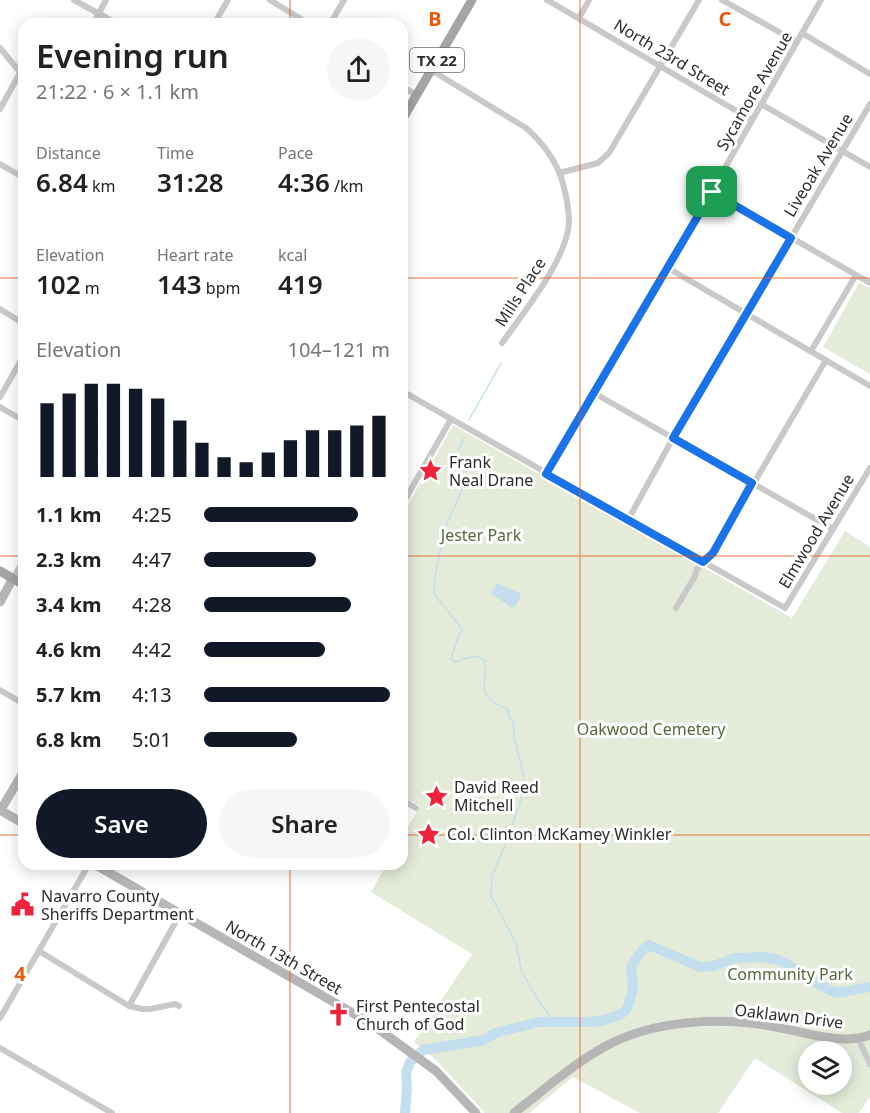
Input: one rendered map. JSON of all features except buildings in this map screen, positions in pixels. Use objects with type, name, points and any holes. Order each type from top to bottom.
[{"type":"main road","name":"TX 22","points":[[408,109],[472,0]]},
{"type":"main road","points":[[0,571],[18,581]]},
{"type":"street","points":[[74,0],[107,18]]},
{"type":"street","points":[[97,18],[106,0]]},
{"type":"street","points":[[218,18],[228,0]]},
{"type":"street","points":[[270,0],[299,18]]},
{"type":"street","points":[[334,18],[344,0]]},
{"type":"street","name":"North 23rd Street","points":[[547,0],[752,120]]},
{"type":"street","points":[[579,18],[589,0]]},
{"type":"street","points":[[560,173],[598,163],[604,159],[699,0]]},
{"type":"street","points":[[722,0],[797,42]]},
{"type":"street","name":"Sycamore Avenue","points":[[546,474],[712,192],[818,1]]},
{"type":"street","points":[[802,33],[870,74]]},
{"type":"street","points":[[0,48],[18,70]]},
{"type":"street","name":"Mills Place","points":[[431,70],[525,128],[546,148],[560,173],[568,203],[569,223],[566,237],[549,274],[502,343]]},
{"type":"street","points":[[0,109],[18,81]]},
{"type":"street","points":[[408,90],[416,95]]},
{"type":"street","points":[[761,104],[870,167]]},
{"type":"street","name":"Liveoak Avenue","points":[[628,520],[673,438],[870,104]]},
{"type":"street","points":[[0,164],[18,174]]},
{"type":"street","points":[[712,192],[870,284]]},
{"type":"street","points":[[668,268],[870,386]]},
{"type":"street","points":[[811,351],[856,275]]},
{"type":"street","points":[[0,309],[18,320]]},
{"type":"street","points":[[676,608],[697,569],[713,553],[826,360]]},
{"type":"street","points":[[0,398],[18,366]]},
{"type":"street","points":[[594,393],[833,529]]},
{"type":"street","points":[[408,394],[703,562]]},
{"type":"street","points":[[0,407],[18,418]]},
{"type":"street","points":[[408,494],[451,419]]},
{"type":"street","name":"Elmwood Avenue","points":[[703,562],[785,608],[870,468]]},
{"type":"street","points":[[0,602],[18,570]]},
{"type":"street","points":[[0,690],[18,700]]},
{"type":"street","points":[[18,781],[0,811],[18,821]]},
{"type":"street","points":[[408,803],[416,808]]},
{"type":"street","points":[[0,1018],[86,870]]},
{"type":"street","name":"North 13th Street","points":[[104,870],[370,1023],[436,1071],[476,1113]]},
{"type":"street","points":[[129,1006],[180,914]]},
{"type":"street","points":[[39,951],[129,1006],[142,1009],[175,1004],[179,1006]]},
{"type":"street","name":"Oaklawn Drive","points":[[514,1113],[596,1052],[629,1035],[661,1027],[703,1023],[750,1023],[836,1038],[858,1038],[870,1035]]},
{"type":"street","points":[[858,1038],[870,1064]]},
{"type":"street","points":[[0,1048],[112,1113]]},
{"type":"green space","points":[[859,283],[870,288],[870,374],[823,347]]},
{"type":"green space","points":[[453,425],[792,618],[845,531],[870,547],[870,1097],[859,1113],[842,1113],[814,1095],[852,1095],[852,1041],[798,1041],[798,1085],[755,1058],[718,1113],[640,1113],[573,1077],[529,1113],[485,1113],[437,1061],[414,1042],[472,954],[371,892],[384,870],[408,870],[408,827],[420,806],[408,799],[408,504]]},
{"type":"water","points":[[497,583],[520,593],[521,596],[516,606],[512,608],[491,593]]},
{"type":"waterway","points":[[469,420],[501,363]]},
{"type":"waterway","points":[[464,438],[457,455],[462,490],[445,528],[435,576],[434,594],[463,630],[459,634],[451,659],[455,662],[478,657],[485,661],[485,692],[492,701],[509,711],[509,717],[514,723],[514,737],[524,776],[521,799],[492,876],[491,896],[516,943],[521,970],[538,1000],[555,1022]]},
{"type":"waterway","points":[[405,1113],[406,1073],[410,1062],[423,1050],[484,1040],[495,1033],[539,1022],[601,1021],[620,1015],[627,1009],[633,990],[631,967],[649,945],[700,967],[714,966],[735,958],[762,957],[780,960],[837,993],[870,987]]},
{"type":"place","name":"Frank Neal Drane","points":[[431,471]]},
{"type":"place","name":"David Reed Mitchell","points":[[436,796]]},
{"type":"place","name":"Col. Clinton McKamey Winkler","points":[[429,834]]},
{"type":"place","name":"Navarro County Sheriffs Department","points":[[23,905]]},
{"type":"place","name":"First Pentecostal Church of God","points":[[338,1015]]},
{"type":"route","points":[[712,192],[791,238],[673,438],[752,483],[713,553],[703,562],[546,474],[712,192]]},
{"type":"park label","name":"Jester Park","points":[[481,535]]},
{"type":"park label","name":"Oakwood Cemetery","points":[[651,729]]},
{"type":"park label","name":"Community Park","points":[[790,974]]}]
